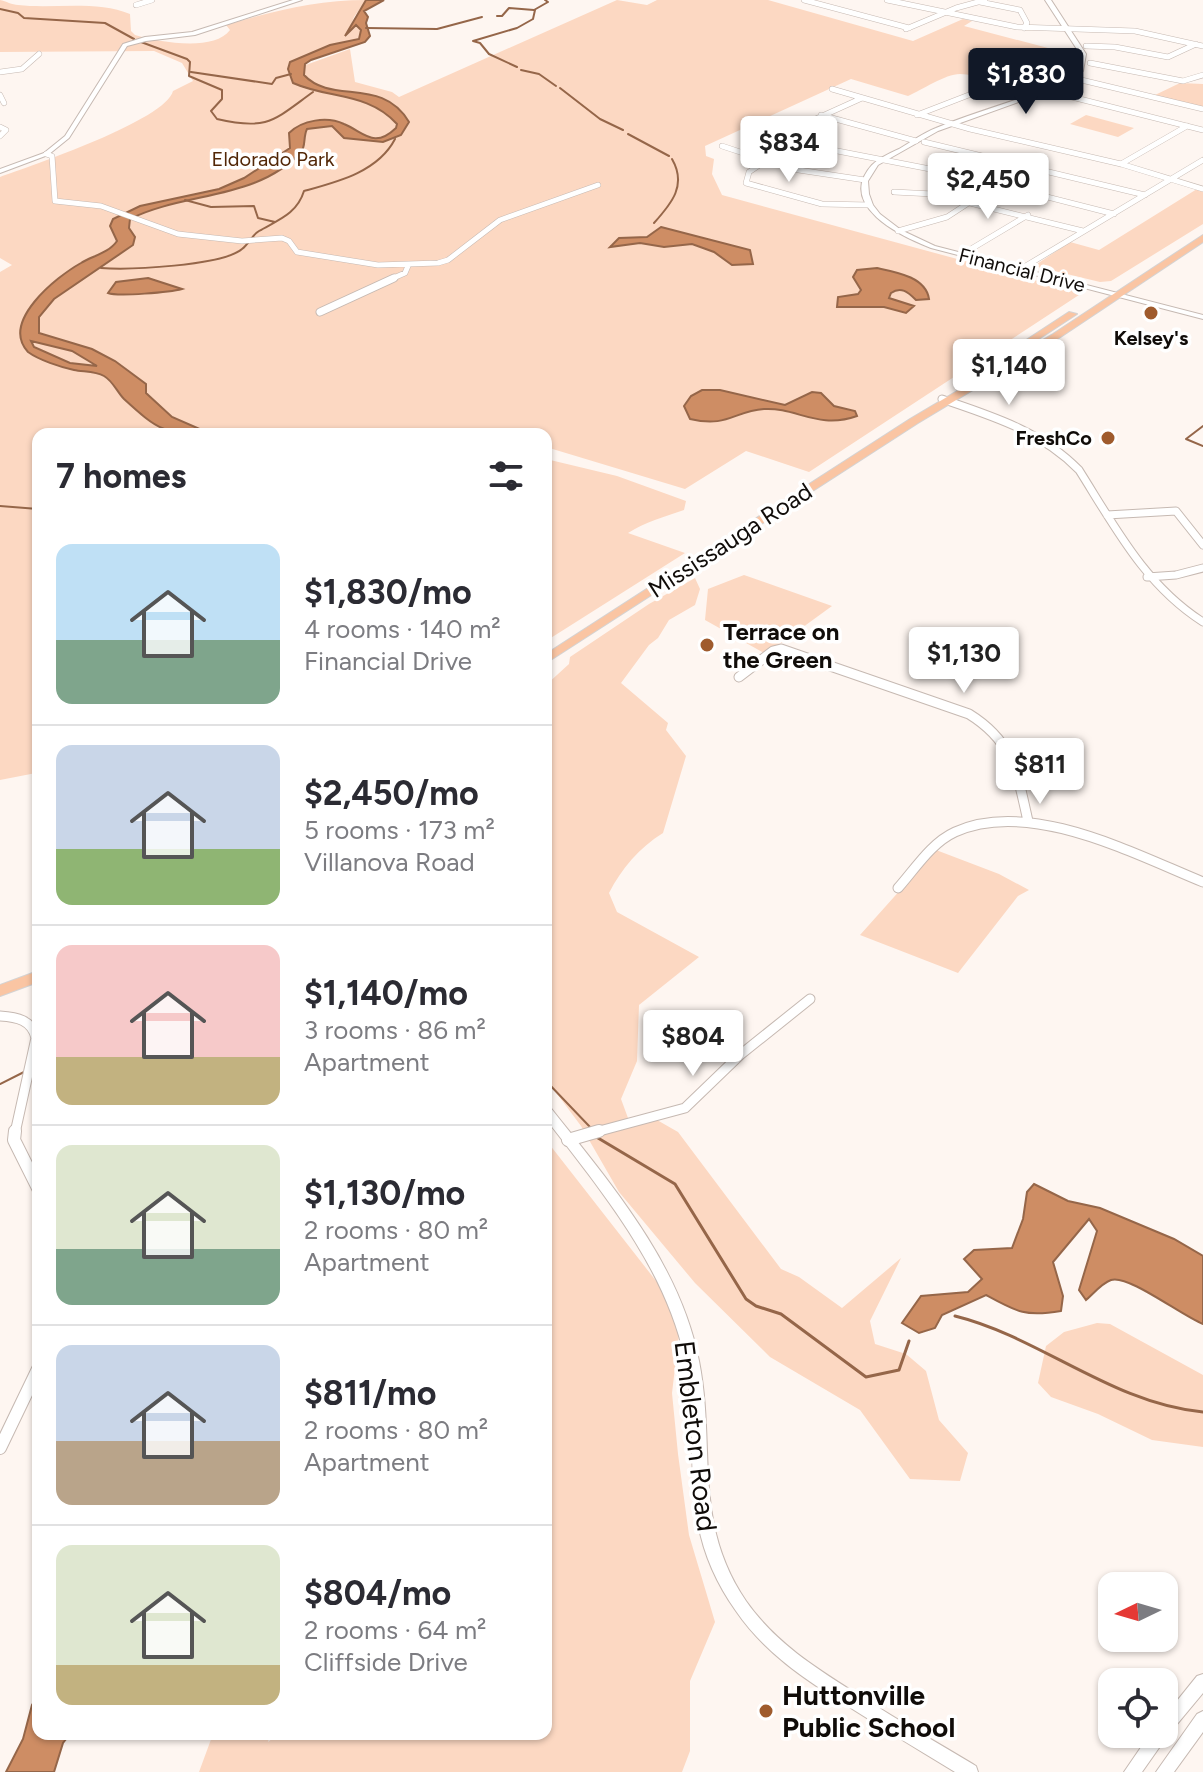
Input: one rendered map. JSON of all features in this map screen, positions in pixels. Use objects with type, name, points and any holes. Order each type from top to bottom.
[{"type":"main road","name":"Mississauga Road","points":[[552,655],[943,402],[1056,336],[1203,230]]},
{"type":"main road","name":"Mississauga Road","points":[[1115,291],[1203,238]]},
{"type":"main road","points":[[0,999],[32,979]]},
{"type":"main road","points":[[0,991],[16,987]]},
{"type":"street","points":[[136,5],[152,0]]},
{"type":"street","points":[[0,171],[46,154],[67,137],[125,45],[145,39],[193,34],[299,0]]},
{"type":"street","points":[[804,0],[909,28]]},
{"type":"street","points":[[887,0],[1024,28],[1135,31],[1200,45]]},
{"type":"street","points":[[1048,0],[1086,46],[1090,63]]},
{"type":"street","points":[[870,205],[865,196],[865,180],[870,170],[954,125],[1076,78],[1081,70],[1083,54],[1057,0]]},
{"type":"street","points":[[896,31],[983,1],[1020,10],[1027,23],[1024,28]]},
{"type":"street","points":[[1086,46],[1115,47],[1168,57],[1200,45]]},
{"type":"street","points":[[0,72],[22,69],[39,54]]},
{"type":"street","points":[[954,125],[1052,92],[1076,78],[1090,63]]},
{"type":"street","points":[[1090,63],[1186,81],[1203,75]]},
{"type":"street","points":[[1076,78],[1203,109]]},
{"type":"street","points":[[917,115],[992,86]]},
{"type":"street","points":[[832,89],[954,125],[1121,164],[1203,187]]},
{"type":"street","points":[[1052,92],[1203,130]]},
{"type":"street","points":[[0,95],[4,103]]},
{"type":"street","points":[[778,136],[862,98]]},
{"type":"street","points":[[821,115],[1145,195]]},
{"type":"street","points":[[1121,164],[1187,126]]},
{"type":"street","points":[[0,127],[6,130],[0,136]]},
{"type":"street","points":[[758,128],[778,136],[886,161],[1049,195],[1114,214]]},
{"type":"street","points":[[722,146],[764,162],[822,176],[865,180]]},
{"type":"street","points":[[46,154],[52,156],[55,165],[52,196],[55,201],[98,205],[178,234],[242,241],[275,237],[289,241],[297,252],[318,257],[408,266],[448,260],[500,220],[598,185]]},
{"type":"street","points":[[1021,268],[1145,195],[1177,180],[1203,160]]},
{"type":"street","name":"Financial Drive","points":[[886,161],[873,177],[871,192],[881,211],[901,230],[933,243],[1021,268]]},
{"type":"street","points":[[764,162],[749,172],[746,183],[822,204],[870,205]]},
{"type":"street","points":[[894,192],[921,192],[970,202],[1083,231]]},
{"type":"street","points":[[901,230],[947,217],[970,202]]},
{"type":"street","name":"Financial Drive","points":[[870,205],[901,230],[933,247],[1203,315]]},
{"type":"street","points":[[966,252],[1028,215]]},
{"type":"street","points":[[320,312],[405,273],[408,266]]},
{"type":"street","points":[[943,402],[1039,439],[1077,468],[1147,577],[1169,600],[1203,622]]},
{"type":"street","points":[[1107,515],[1176,511],[1203,545]]},
{"type":"street","points":[[1147,577],[1182,574],[1203,568]]},
{"type":"street","points":[[739,677],[773,651],[781,649],[969,714],[983,721],[1007,743],[1028,821]]},
{"type":"street","points":[[898,888],[936,846],[956,832],[992,823],[1028,821],[1077,834],[1203,882]]},
{"type":"street","points":[[568,1140],[685,1108],[740,1055],[810,999]]},
{"type":"street","points":[[0,1016],[21,1019],[32,1027]]},
{"type":"street","points":[[32,1058],[14,1140],[32,1176]]},
{"type":"street","name":"Embleton Road","points":[[552,1118],[653,1261],[681,1322],[692,1360],[701,1511],[709,1541],[738,1603],[781,1653],[812,1677],[970,1772]]},
{"type":"street","points":[[0,1448],[32,1383]]},
{"type":"street","points":[[1178,1712],[1203,1681]]},
{"type":"street","points":[[1164,1772],[1203,1719]]},
{"type":"street","points":[[1132,1772],[1150,1748]]},
{"type":"green space","name":"Eldorado Park","points":[[0,0],[16,5],[104,7],[130,14],[131,31],[135,35],[199,43],[222,37],[230,30],[226,25],[278,11],[313,4],[366,0],[354,17],[346,37],[355,25],[361,30],[360,39],[330,45],[291,62],[289,71],[350,49],[355,82],[392,92],[399,97],[617,0],[647,5],[657,0],[768,0],[913,41],[963,19],[972,21],[964,26],[1048,48],[1074,61],[1065,75],[1038,85],[960,74],[941,79],[908,96],[851,79],[705,146],[706,156],[714,159],[712,174],[722,195],[1082,293],[809,472],[746,451],[685,489],[552,449],[552,428],[32,428],[32,774],[0,780],[0,272],[12,265],[0,258],[0,177],[67,153],[123,128],[165,103],[173,91],[193,81],[182,63],[154,51],[0,52]]},
{"type":"green space","points":[[1180,83],[1203,84],[1203,107],[1155,95]]},
{"type":"green space","points":[[1086,115],[1134,128],[1118,137],[1070,124]]},
{"type":"green space","points":[[1197,189],[1203,191],[1203,224],[1111,281],[1100,282],[1034,266],[1070,242],[1099,250]]},
{"type":"green space","points":[[552,460],[617,476],[686,501],[684,510],[628,533],[685,553],[552,637]]},
{"type":"green space","points":[[744,575],[832,606],[766,654],[705,620],[708,589]]},
{"type":"green space","points":[[695,578],[700,589],[695,605],[669,620],[621,683],[668,723],[666,730],[686,756],[663,833],[632,859],[609,893],[617,912],[699,957],[639,1005],[637,1061],[621,1099],[628,1118],[657,1120],[678,1132],[781,1269],[799,1277],[842,1308],[901,1258],[870,1321],[875,1344],[906,1354],[926,1371],[939,1420],[968,1453],[960,1481],[910,1479],[860,1410],[770,1357],[695,1283],[619,1192],[581,1126],[552,1087],[552,680],[569,664],[570,657],[649,604]]},
{"type":"green space","points":[[936,850],[999,874],[1029,890],[1018,896],[958,973],[860,935]]},
{"type":"green space","points":[[552,1148],[660,1286],[679,1334],[672,1393],[678,1454],[689,1535],[715,1622],[690,1681],[690,1751],[682,1772],[199,1772],[211,1740],[552,1740]]},
{"type":"green space","points":[[1097,1323],[1110,1324],[1203,1375],[1203,1447],[1152,1440],[1098,1414],[1051,1397],[1038,1383],[1046,1346],[1064,1332]]},
{"type":"shaded area","points":[[366,0],[384,0],[364,11],[368,17],[366,23],[370,36],[365,42],[311,60],[305,64],[304,75],[328,89],[385,99],[398,108],[409,122],[401,135],[383,142],[344,138],[332,126],[307,129],[301,152],[264,179],[151,210],[130,219],[129,228],[135,237],[133,245],[54,299],[39,317],[39,333],[92,349],[115,361],[146,384],[146,393],[172,417],[197,428],[163,428],[136,410],[104,376],[56,365],[28,352],[21,340],[21,327],[26,314],[58,279],[114,245],[117,241],[110,226],[113,219],[140,206],[219,189],[244,178],[290,148],[289,133],[308,122],[337,122],[375,138],[382,138],[396,128],[397,124],[374,106],[293,83],[288,69],[290,62],[330,45],[359,39],[361,30],[356,25],[345,36]],"holes":[[[31,341],[72,351],[97,366],[70,363],[34,347]]]},
{"type":"shaded area","points":[[661,227],[750,250],[753,264],[732,265],[714,252],[692,244],[664,247],[640,243],[610,247],[619,238],[647,237]]},
{"type":"shaded area","points":[[877,268],[916,281],[922,285],[929,299],[916,300],[901,290],[891,293],[889,298],[914,306],[906,313],[884,307],[837,307],[838,297],[858,294],[861,290],[853,277],[857,270]]},
{"type":"shaded area","points":[[148,278],[182,289],[156,293],[108,293],[116,282]]},
{"type":"shaded area","points":[[702,390],[720,390],[785,405],[812,392],[821,393],[834,406],[855,411],[857,416],[831,421],[764,409],[713,422],[690,419],[684,406],[691,396]]},
{"type":"shaded area","points":[[1034,1184],[1068,1201],[1100,1208],[1174,1239],[1203,1256],[1203,1324],[1142,1289],[1119,1280],[1108,1281],[1086,1300],[1079,1290],[1097,1231],[1089,1219],[1053,1262],[1063,1296],[1061,1311],[1022,1312],[986,1295],[942,1315],[935,1328],[919,1333],[902,1323],[921,1296],[968,1292],[982,1279],[964,1259],[974,1250],[1012,1248],[1023,1219],[1027,1192]]},
{"type":"shaded area","points":[[32,1705],[32,1740],[65,1740],[54,1772],[6,1772],[23,1739]]},
{"type":"waterway","points":[[497,16],[502,16],[509,8],[534,10],[548,2],[545,0]]},
{"type":"waterway","points":[[0,9],[18,13],[24,18],[105,23],[134,39]]},
{"type":"waterway","points":[[517,67],[489,54],[480,43],[473,41],[517,28],[533,19],[535,10]]},
{"type":"waterway","points":[[366,28],[437,29],[482,17]]},
{"type":"waterway","points":[[141,42],[187,59],[190,62],[189,76],[222,90],[222,99],[211,111],[217,119],[260,123],[279,116],[313,92]]},
{"type":"waterway","points":[[521,70],[539,74],[556,86]]},
{"type":"waterway","points":[[191,72],[272,84],[276,78],[291,74]]},
{"type":"waterway","points":[[560,88],[600,119],[623,130]]},
{"type":"waterway","points":[[628,134],[669,156]]},
{"type":"waterway","points":[[101,268],[174,266],[231,255],[259,231],[292,211],[304,191],[367,168],[388,150],[395,139]]},
{"type":"waterway","points":[[654,223],[672,201],[678,185],[672,159]]},
{"type":"waterway","points":[[185,200],[211,207],[254,206],[258,218],[275,222]]},
{"type":"waterway","points":[[1203,426],[1186,439],[1203,446]]},
{"type":"waterway","points":[[0,506],[32,509]]},
{"type":"waterway","points":[[0,1084],[24,1072]]},
{"type":"waterway","points":[[552,1087],[590,1127]]},
{"type":"waterway","points":[[598,1138],[675,1184],[746,1299],[756,1306],[781,1314],[866,1377],[899,1370],[909,1341]]},
{"type":"waterway","points":[[955,1316],[1017,1339],[1138,1397],[1203,1412]]},
{"type":"place","name":"Kelsey's","points":[[1151,313]]},
{"type":"place","name":"FreshCo","points":[[1108,438]]},
{"type":"place","name":"Terrace on the Green","points":[[707,645]]},
{"type":"place","name":"Huttonville Public School","points":[[766,1711]]}]
